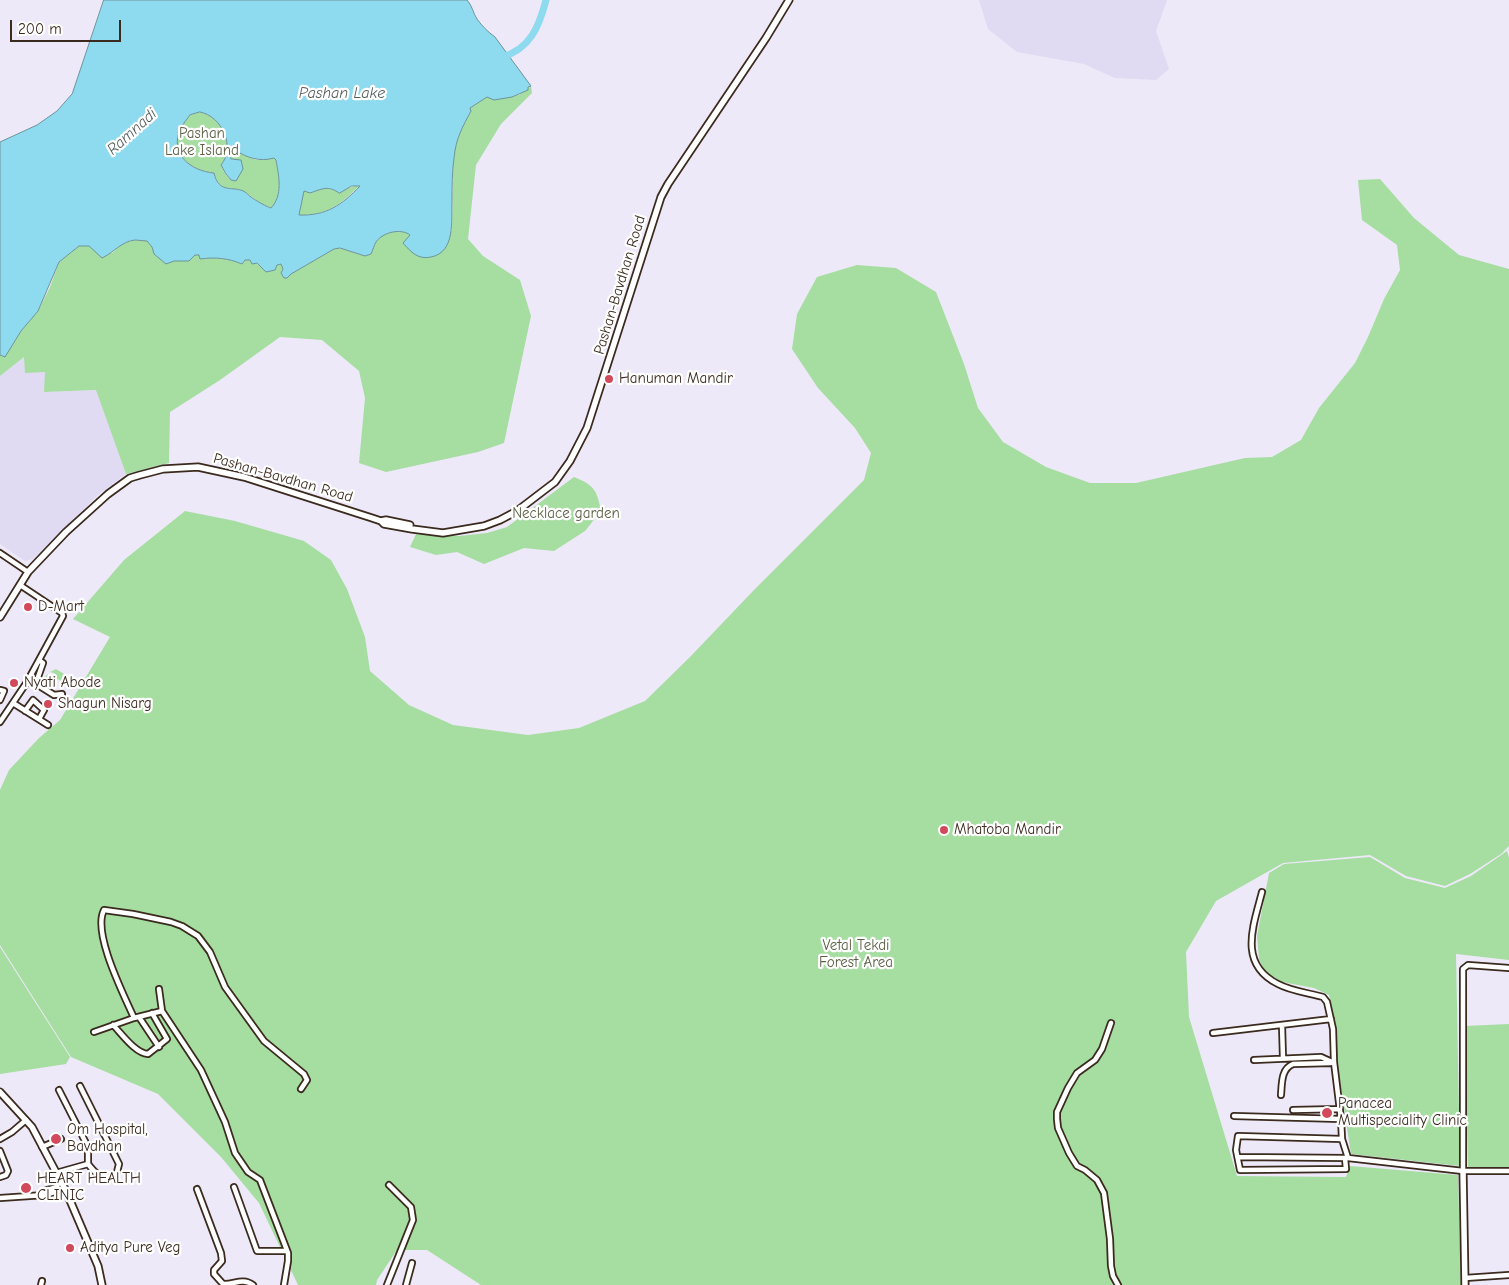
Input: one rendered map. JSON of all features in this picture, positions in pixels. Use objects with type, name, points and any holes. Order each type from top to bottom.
[{"type":"main road","name":"Pashan-Bavdhan Road","points":[[0,617],[28,572],[79,519],[130,478],[163,469],[198,467],[228,473],[381,521],[386,520],[446,531],[484,526],[517,511],[555,482],[570,461],[587,428],[661,197],[789,0]]},
{"type":"main road","points":[[0,1092],[32,1127],[60,1180],[98,1266],[102,1285]]},
{"type":"main road","points":[[1463,1170],[1465,1285]]},
{"type":"street","points":[[0,553],[28,572]]},
{"type":"street","points":[[0,722],[40,660],[64,615],[20,585]]},
{"type":"street","points":[[40,660],[43,663],[37,683],[54,696],[62,694]]},
{"type":"street","points":[[0,690],[4,692],[0,700]]},
{"type":"street","points":[[25,711],[32,700],[44,708],[39,719]]},
{"type":"street","points":[[13,703],[48,725]]},
{"type":"street","points":[[1262,892],[1253,928],[1252,948],[1257,967],[1279,985],[1323,997],[1327,1002],[1333,1029],[1334,1063],[1342,1139],[1347,1158],[1346,1169],[1298,1171],[1240,1170],[1236,1150],[1238,1136],[1342,1139]]},
{"type":"street","points":[[159,1047],[137,1017],[110,964],[102,928],[104,910],[172,922],[198,936],[210,952],[225,987],[264,1041],[270,1048],[282,1054],[304,1074],[307,1080],[301,1088]]},
{"type":"street","points":[[1463,1170],[1463,970],[1468,965],[1509,968]]},
{"type":"street","points":[[158,989],[162,1011],[201,1070],[225,1122],[235,1153],[248,1172],[260,1180],[287,1251],[288,1261],[284,1285]]},
{"type":"street","points":[[94,1032],[137,1017],[162,1011]]},
{"type":"street","points":[[113,1025],[129,1042],[144,1054],[148,1054],[166,1042],[167,1037],[152,1013]]},
{"type":"street","points":[[1213,1033],[1331,1019]]},
{"type":"street","points":[[1111,1023],[1102,1049],[1087,1068],[1077,1073],[1068,1088],[1057,1112],[1057,1119],[1058,1128],[1077,1166],[1097,1180],[1104,1193],[1110,1239],[1111,1266],[1113,1276],[1118,1285]]},
{"type":"street","points":[[1282,1025],[1284,1058]]},
{"type":"street","points":[[1254,1060],[1321,1058],[1334,1063]]},
{"type":"street","points":[[1281,1095],[1284,1072],[1288,1066],[1293,1064],[1334,1063]]},
{"type":"street","points":[[58,1090],[88,1147],[88,1164],[96,1174],[108,1178],[117,1172],[119,1164],[80,1086]]},
{"type":"street","points":[[1293,1110],[1340,1109]]},
{"type":"street","points":[[1234,1116],[1341,1119]]},
{"type":"street","points":[[0,1139],[26,1120]]},
{"type":"street","points":[[42,1147],[62,1139]]},
{"type":"street","points":[[0,1151],[8,1168],[6,1175],[0,1176]]},
{"type":"street","points":[[1238,1157],[1347,1158],[1463,1170],[1509,1171]]},
{"type":"street","points":[[55,1173],[88,1164]]},
{"type":"street","points":[[42,1194],[44,1191],[57,1187],[60,1180]]},
{"type":"street","points":[[387,1285],[413,1220],[411,1207],[388,1186]]},
{"type":"street","points":[[234,1187],[257,1250],[287,1251]]},
{"type":"street","points":[[197,1189],[221,1253],[222,1261],[214,1270],[214,1274],[223,1284],[245,1281],[253,1285]]},
{"type":"street","points":[[0,1198],[46,1195],[64,1190]]},
{"type":"street","points":[[406,1285],[412,1263]]},
{"type":"street","points":[[1465,1278],[1509,1275]]},
{"type":"shaded area","points":[[979,0],[1167,0],[1156,31],[1169,69],[1156,80],[1115,78],[1084,64],[1017,52],[988,29]]},
{"type":"shaded area","points":[[24,357],[45,372],[45,392],[97,390],[126,474],[98,495],[33,559],[25,561],[0,544],[0,376]]},
{"type":"green space","points":[[531,86],[532,93],[501,124],[476,165],[468,239],[483,256],[520,280],[531,316],[504,443],[478,452],[386,472],[359,463],[365,398],[359,371],[322,340],[280,337],[220,380],[170,412],[169,463],[126,474],[96,390],[44,392],[45,372],[25,373],[24,357],[0,376],[0,355],[5,356],[21,331],[38,311],[50,287],[59,262],[79,246],[89,246],[112,253],[122,244],[134,240],[147,241],[152,247],[154,254],[166,263],[199,255],[200,259],[221,258],[242,264],[245,260],[251,261],[257,263],[266,272],[274,270],[277,265],[281,264],[283,269],[281,273],[284,278],[334,249],[344,249],[362,255],[371,254],[379,238],[387,233],[397,231],[410,235],[452,231],[453,158],[457,138],[471,111],[470,108],[487,97],[519,95]]},
{"type":"green space","name":"Pashan Lake Island","points":[[200,112],[215,119],[225,133],[227,150],[221,165],[231,180],[236,181],[236,161],[230,157],[232,150],[256,160],[274,158],[276,160],[279,192],[271,208],[241,190],[224,187],[217,180],[214,173],[197,169],[184,160],[177,146],[178,137],[182,126],[190,115]]},
{"type":"green space","name":"Vetal Tekdi Forest Area","points":[[1380,179],[1414,218],[1459,255],[1509,269],[1509,846],[1501,854],[1470,874],[1445,886],[1406,876],[1370,855],[1283,863],[1216,901],[1186,952],[1189,1017],[1237,1176],[1346,1177],[1350,1166],[1458,1175],[1461,1285],[481,1285],[427,1250],[397,1250],[377,1280],[376,1285],[298,1285],[259,1203],[221,1157],[158,1094],[71,1057],[0,945],[0,790],[9,770],[39,738],[60,720],[110,637],[73,619],[124,560],[185,511],[235,521],[304,541],[331,560],[347,589],[365,637],[370,671],[409,705],[453,725],[528,735],[579,728],[645,701],[864,480],[871,453],[855,428],[818,388],[792,349],[797,314],[817,277],[857,265],[896,268],[936,292],[964,364],[978,408],[1003,442],[1046,467],[1090,483],[1136,483],[1245,458],[1272,457],[1301,440],[1319,408],[1355,363],[1384,299],[1400,270],[1397,245],[1362,220],[1358,180]]},
{"type":"green space","points":[[360,185],[333,208],[309,215],[299,215],[304,190],[310,193],[323,187],[336,191]]},
{"type":"green space","name":"Necklace garden","points":[[574,477],[594,489],[601,511],[585,531],[554,551],[524,548],[484,564],[457,552],[436,555],[410,547],[416,534],[459,536],[487,533],[507,527]]},
{"type":"green space","points":[[56,669],[66,675],[62,681],[53,679],[45,685],[40,682],[48,674],[55,675],[50,672]]},
{"type":"green space","points":[[1507,851],[1509,858],[1509,960],[1456,954],[1460,1166],[1351,1154],[1337,1062],[1336,1027],[1329,995],[1314,988],[1282,982],[1264,971],[1259,959],[1257,936],[1269,873],[1284,864],[1370,857],[1405,878],[1445,888],[1471,876]]},
{"type":"green space","points":[[0,947],[70,1057],[66,1064],[0,1074]]},
{"type":"green space","points":[[1509,1024],[1509,1170],[1468,1169],[1465,1026]]},
{"type":"water","name":"Pashan Lake","points":[[104,0],[467,0],[477,19],[495,37],[531,86],[528,87],[528,90],[512,97],[494,100],[487,97],[470,108],[471,111],[460,133],[455,151],[452,174],[451,234],[445,249],[439,254],[426,258],[419,256],[403,243],[410,235],[402,232],[392,232],[383,236],[375,243],[371,254],[365,256],[340,248],[334,249],[287,278],[284,278],[281,273],[283,269],[281,264],[277,265],[275,270],[266,272],[257,263],[252,264],[250,260],[245,260],[242,264],[221,258],[200,259],[199,255],[195,255],[189,261],[174,261],[166,264],[154,254],[152,247],[147,241],[130,241],[102,258],[89,246],[79,246],[59,262],[38,311],[21,331],[5,357],[0,355],[0,142],[37,125],[57,111],[72,94]],"holes":[[[200,112],[215,119],[224,133],[227,141],[227,150],[221,165],[231,180],[236,181],[243,169],[241,160],[231,159],[232,150],[254,158],[264,160],[274,158],[276,160],[279,192],[271,208],[250,197],[246,192],[223,187],[216,180],[214,173],[197,169],[184,160],[177,146],[178,137],[182,126],[190,115]],[[352,186],[360,186],[347,199],[333,208],[317,214],[299,215],[304,191],[310,193],[328,188],[339,193]]]},
{"type":"waterway","name":"Ramnadi","points":[[502,57],[520,49],[532,36],[546,0]]},
{"type":"place","name":"Hanuman Mandir","points":[[609,379]]},
{"type":"place","name":"D-Mart","points":[[28,607]]},
{"type":"place","name":"Nyati Abode","points":[[14,683]]},
{"type":"place","name":"Shagun Nisarg","points":[[48,704]]},
{"type":"place","name":"Mhatoba Mandir","points":[[944,830]]},
{"type":"place","name":"Panacea Multispeciality Clinic","points":[[1327,1113]]},
{"type":"place","name":"Om Hospital, Bavdhan","points":[[56,1139]]},
{"type":"place","name":"HEART HEALTH CLINIC","points":[[26,1188]]},
{"type":"place","name":"Aditya Pure Veg","points":[[70,1248]]}]
